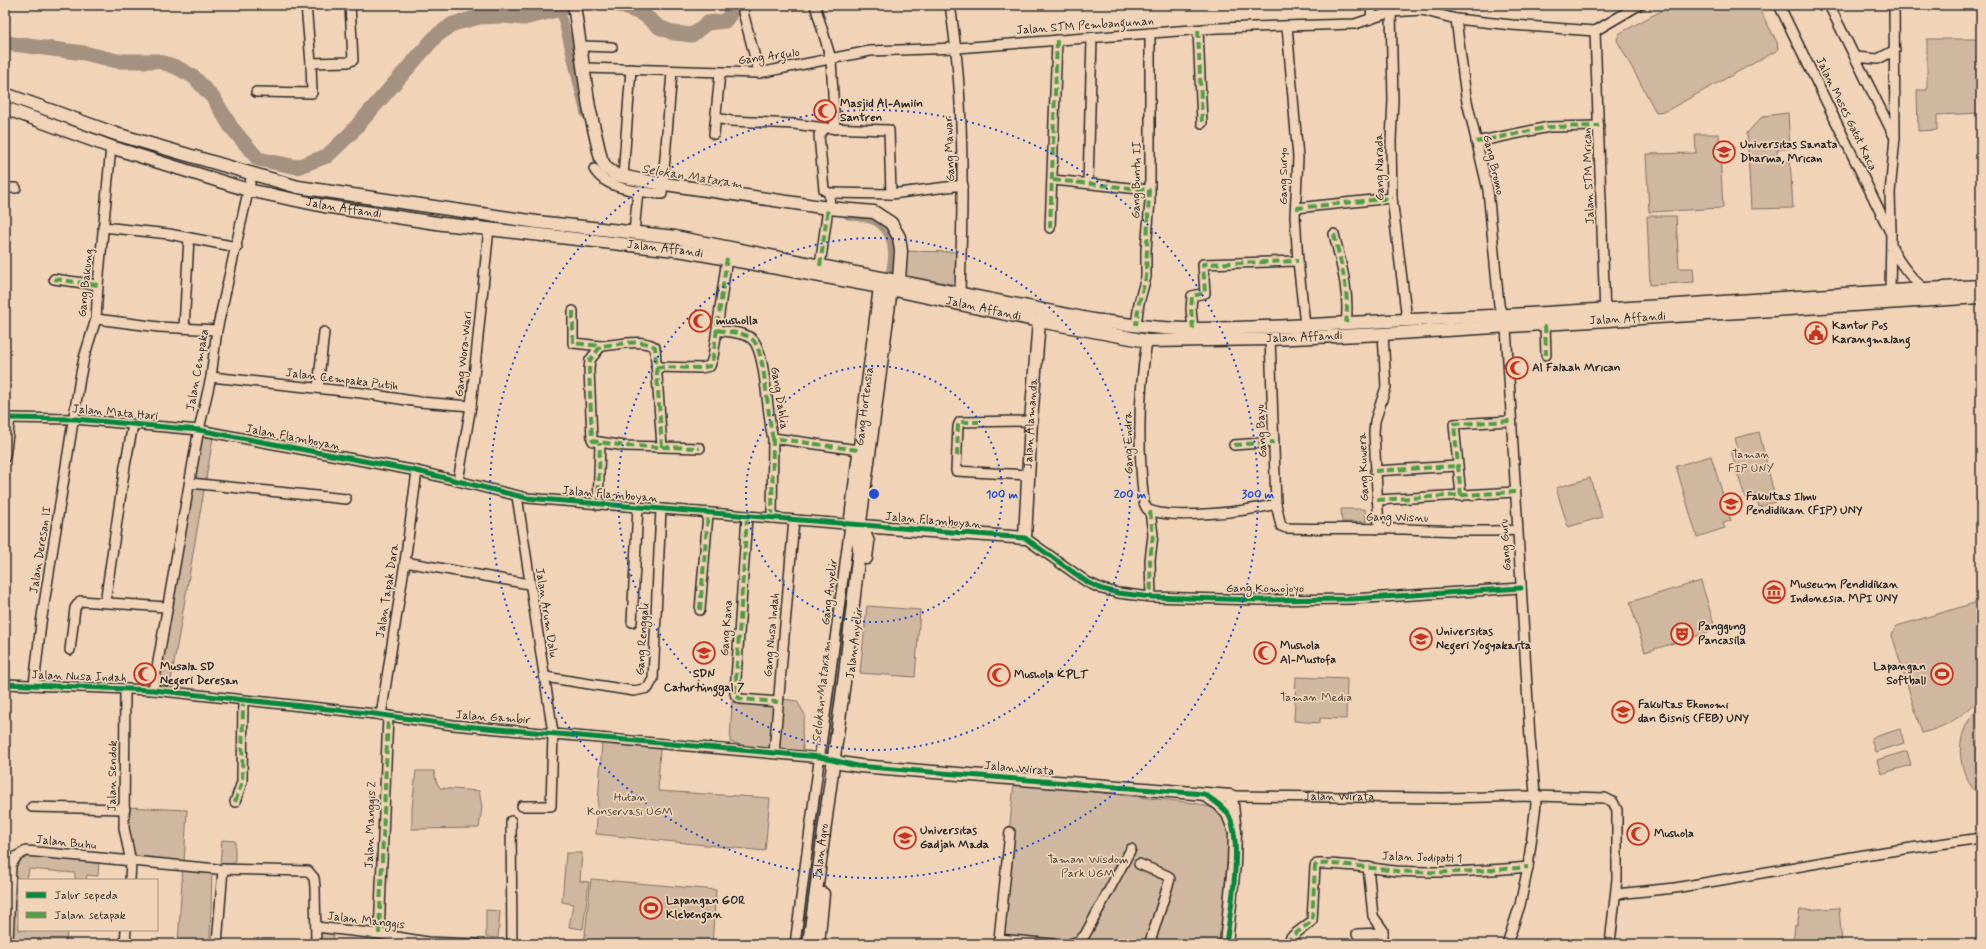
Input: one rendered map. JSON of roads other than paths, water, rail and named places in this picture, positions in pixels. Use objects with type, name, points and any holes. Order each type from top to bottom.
[{"type":"main road","points":[[574,5],[582,46],[589,107],[601,159],[606,168],[616,175],[663,187],[828,210],[874,212],[891,223],[899,237],[901,251],[889,282]]},
{"type":"main road","name":"Jalan Affandi","points":[[5,94],[116,134],[298,187],[537,222],[634,238],[727,258],[960,293],[1040,315],[1136,325],[1189,333],[1270,339],[1383,334],[1504,322],[1792,302],[1890,291],[1981,286]]},
{"type":"main road","name":"Jalan Affandi","points":[[5,108],[111,147],[248,190],[324,206],[443,224],[489,228],[634,238],[675,236],[820,266],[1040,315],[1147,341],[1189,333],[1305,325],[1407,320],[1504,322],[1545,325],[1605,315]]},
{"type":"main road","name":"Gang Hortensia","points":[[854,525],[858,450],[889,282]]},
{"type":"main road","name":"Gang Hortensia","points":[[854,525],[889,282]]},
{"type":"main road","name":"Jalan Affandi","points":[[1792,302],[1981,297]]},
{"type":"main road","name":"Jalan Alamanda","points":[[1025,538],[1031,421],[1040,315]]},
{"type":"main road","name":"Jalan Flamboyan","points":[[854,525],[1025,538]]},
{"type":"main road","name":"Jalan Anyelir","points":[[829,759],[868,547],[866,535],[854,525]]},
{"type":"main road","name":"Jalan Wirata","points":[[829,759],[868,767],[1231,796]]},
{"type":"main road","name":"Jalan Agro","points":[[809,944],[829,759]]},
{"type":"main road","name":"Jalan Agro","points":[[818,944],[829,759]]},
{"type":"main road","points":[[1204,794],[1219,804],[1228,814],[1235,832]]},
{"type":"main road","points":[[1226,944],[1234,864],[1235,832],[1231,796]]},
{"type":"street","points":[[256,92],[312,93],[312,63],[306,5]]},
{"type":"street","points":[[312,63],[348,62],[353,60],[350,5]]},
{"type":"street","points":[[745,5],[743,12],[759,73]]},
{"type":"street","points":[[815,5],[831,59],[835,129]]},
{"type":"street","name":"Gang Mawar","points":[[950,5],[957,48],[960,89],[963,185],[960,293]]},
{"type":"street","points":[[1374,5],[1380,15]]},
{"type":"street","points":[[1371,19],[1374,5]]},
{"type":"street","points":[[1595,31],[1639,5]]},
{"type":"street","name":"Jalan Moses Gatot Kaca","points":[[1779,5],[1891,239],[1897,257],[1917,283],[1926,289]]},
{"type":"street","points":[[1829,5],[1895,137]]},
{"type":"street","name":"Jalan Moses Gatot Kaca","points":[[1890,291],[1890,193],[1895,137],[1894,5]]},
{"type":"street","name":"Jalan STM Pembangunan","points":[[957,48],[1198,30],[1355,24],[1391,12],[1422,10],[1456,19],[1595,31]]},
{"type":"street","name":"Gang Narada","points":[[1391,12],[1393,94],[1391,140],[1392,198],[1407,320]]},
{"type":"street","name":"Gang Bromo","points":[[1456,19],[1466,97],[1488,190],[1499,305],[1504,322]]},
{"type":"street","name":"Gang Suryo","points":[[1287,26],[1298,158],[1296,208],[1298,261],[1305,325]]},
{"type":"street","points":[[1198,30],[1202,123]]},
{"type":"street","name":"Jalan STM Mrican","points":[[1595,31],[1605,315]]},
{"type":"street","name":"Gang Buntu II","points":[[1136,325],[1139,303],[1146,277],[1149,190],[1150,33]]},
{"type":"street","points":[[1088,183],[1092,38]]},
{"type":"street","points":[[1050,228],[1053,180],[1057,40]]},
{"type":"street","points":[[582,46],[612,47]]},
{"type":"street","name":"Gang Argulo","points":[[584,68],[672,72],[759,73],[870,51],[957,48]]},
{"type":"street","points":[[1855,57],[1878,59],[1895,50]]},
{"type":"street","points":[[624,177],[631,69]]},
{"type":"street","points":[[594,169],[598,176],[604,180],[638,191],[663,187],[672,72]]},
{"type":"street","points":[[714,134],[720,72]]},
{"type":"street","points":[[716,118],[731,121],[794,124],[835,129],[889,130],[891,194]]},
{"type":"street","points":[[1476,142],[1549,127],[1599,126]]},
{"type":"street","points":[[825,128],[819,136],[821,171],[824,190],[829,193],[891,194],[963,185]]},
{"type":"street","name":"Gang Bakung","points":[[75,419],[84,358],[96,319],[111,147]]},
{"type":"street","name":"Jalan Cempaka","points":[[153,690],[166,607],[199,430],[211,377],[217,330],[252,174]]},
{"type":"street","points":[[1053,180],[1149,190]]},
{"type":"street","points":[[5,188],[16,188]]},
{"type":"street","points":[[634,238],[638,191]]},
{"type":"street","points":[[820,266],[829,193]]},
{"type":"street","points":[[1296,208],[1392,198]]},
{"type":"street","points":[[103,227],[169,234],[236,247]]},
{"type":"street","name":"Gang Wora-Wari","points":[[458,481],[470,406],[489,228]]},
{"type":"street","points":[[1334,234],[1347,297],[1348,310],[1346,324]]},
{"type":"street","points":[[184,328],[189,238]]},
{"type":"street","points":[[656,366],[701,368],[710,366],[717,330],[727,258]]},
{"type":"street","points":[[1189,333],[1192,296],[1205,293],[1203,264],[1298,261]]},
{"type":"street","points":[[54,279],[98,285]]},
{"type":"street","points":[[572,311],[573,343],[601,346],[636,343],[651,345],[655,348],[662,447]]},
{"type":"street","points":[[96,319],[111,323],[217,330]]},
{"type":"street","name":"Gang Guru","points":[[1504,322],[1530,738],[1536,796],[1528,867],[1520,905],[1507,944]]},
{"type":"street","points":[[1545,325],[1546,355]]},
{"type":"street","name":"Gang Dahlia","points":[[717,330],[751,338],[758,347],[773,438],[858,450]]},
{"type":"street","points":[[318,388],[324,332]]},
{"type":"street","name":"Gang Kuwera","points":[[1380,529],[1375,471],[1375,421],[1386,387],[1383,334]]},
{"type":"street","name":"Gang Bayu","points":[[1270,339],[1276,504],[1279,522]]},
{"type":"street","name":"Gang Endra","points":[[1147,341],[1141,391],[1139,445],[1144,503],[1150,511],[1153,535],[1150,560],[1150,597]]},
{"type":"street","points":[[601,346],[590,360],[589,369],[592,438],[594,441],[600,443],[700,448]]},
{"type":"street","name":"Jalan Cempaka Putih","points":[[211,377],[362,393],[419,402],[470,406]]},
{"type":"street","points":[[5,457],[7,418]]},
{"type":"street","name":"Jalan Mata Hari","points":[[7,418],[75,419],[199,430]]},
{"type":"street","name":"Jalan Deresan II","points":[[34,685],[41,623],[75,419]]},
{"type":"street","points":[[1028,475],[956,471],[958,426],[960,422],[1031,421]]},
{"type":"street","points":[[1461,496],[1454,424],[1511,421]]},
{"type":"street","points":[[106,596],[125,466],[133,425]]},
{"type":"street","name":"Jalan Flamboyan","points":[[199,430],[417,471],[517,496],[598,505],[854,525]]},
{"type":"street","points":[[772,518],[773,438]]},
{"type":"street","points":[[1234,445],[1274,442]]},
{"type":"street","points":[[598,505],[600,443]]},
{"type":"street","points":[[1375,471],[1457,466]]},
{"type":"street","name":"Jalan Tapak Dara","points":[[384,716],[417,471]]},
{"type":"street","points":[[190,483],[346,499]]},
{"type":"street","points":[[1377,500],[1515,492]]},
{"type":"street","name":"Jalan Arum Dalu","points":[[517,496],[529,584],[553,733],[551,806],[522,806]]},
{"type":"street","points":[[1150,511],[1168,514],[1218,513],[1276,504]]},
{"type":"street","points":[[632,622],[638,507]]},
{"type":"street","name":"Gang Renggali","points":[[545,677],[634,691],[648,688],[652,685],[656,653],[661,509]]},
{"type":"street","points":[[700,610],[708,514]]},
{"type":"street","name":"Gang Kana","points":[[747,517],[735,693],[738,698],[778,702]]},
{"type":"street","name":"Gang Nusa Indah","points":[[774,753],[794,520]]},
{"type":"street","name":"Gang Wisnu","points":[[1279,522],[1281,526],[1286,528],[1463,532],[1517,530]]},
{"type":"street","name":"Gang Anyelir","points":[[795,944],[829,759],[854,525]]},
{"type":"street","name":"Gang Komojoyo","points":[[1025,538],[1087,582],[1097,587],[1118,593],[1150,597],[1258,600],[1352,599],[1521,588]]},
{"type":"street","points":[[405,562],[529,584]]},
{"type":"street","points":[[70,650],[75,608],[80,601],[166,607]]},
{"type":"street","name":"Jalan Nusa Indah","points":[[5,684],[153,690]]},
{"type":"street","name":"Jalan Sendok","points":[[125,689],[124,828],[131,862],[130,879]]},
{"type":"street","name":"Jalan Gambir","points":[[153,690],[453,725],[829,759]]},
{"type":"street","points":[[235,802],[242,782],[243,700]]},
{"type":"street","name":"Jalan Manggis 2","points":[[379,934],[384,716]]},
{"type":"street","name":"Jalan Wirata","points":[[1231,796],[1444,798],[1536,796],[1605,798],[1613,802],[1617,810],[1616,894],[1610,944]]},
{"type":"street","points":[[32,807],[125,809]]},
{"type":"street","points":[[511,821],[512,944]]},
{"type":"street","points":[[1010,832],[999,939],[1053,944]]},
{"type":"street","points":[[1616,894],[1695,885],[1870,854],[1981,838]]},
{"type":"street","points":[[1070,944],[1080,942],[1085,935],[1132,849]]},
{"type":"street","name":"Jalan Buhu","points":[[8,944],[11,866],[17,856],[26,851],[131,862],[223,869],[303,871]]},
{"type":"street","points":[[1139,864],[1168,876],[1170,879],[1149,943]]},
{"type":"street","name":"Jalan Jodipati 1","points":[[1287,944],[1291,937],[1312,921],[1315,866],[1318,864],[1368,867],[1398,871],[1444,872],[1487,871],[1528,867]]},
{"type":"street","points":[[1368,867],[1373,916],[1383,933],[1383,944]]},
{"type":"street","points":[[217,944],[223,869]]},
{"type":"street","name":"Jalan Manggis","points":[[303,871],[308,871],[314,878],[316,927],[379,934],[426,943],[476,944]]},
{"type":"street","points":[[316,927],[316,944]]},
{"type":"street","points":[[125,944],[126,931]]},
{"type":"street","points":[[1357,934],[1383,933]]},
{"type":"waterway","name":"Selokan Mataram","points":[[559,5],[585,114]]},
{"type":"waterway","points":[[5,43],[84,53],[117,61],[158,61],[176,67],[194,77],[214,99],[231,127],[258,159],[297,167],[327,156],[350,134],[436,36],[453,24],[479,17],[504,16],[524,18],[578,5]]},
{"type":"waterway","points":[[619,5],[643,14],[659,27],[674,33],[692,35],[707,23],[725,21],[737,5]]},
{"type":"waterway","name":"Selokan Mataram","points":[[848,215],[877,222],[886,230],[890,237],[892,244],[892,261],[887,285]]},
{"type":"waterway","name":"Selokan Mataram","points":[[828,760],[851,548]]},
{"type":"waterway","name":"Selokan Mataram","points":[[802,944],[823,797]]},
{"type":"place","name":"Masjid Al-Amiin Santren","points":[[825,111]]},
{"type":"place","name":"Universitas Sanata Dharma, Mrican","points":[[1724,152]]},
{"type":"place","name":"musholla","points":[[700,321]]},
{"type":"place","name":"Kantor Pos Karangmalang","points":[[1816,333]]},
{"type":"place","name":"Al Falaah Mrican","points":[[1517,368]]},
{"type":"place","name":"Fakultas Ilmu Pendidikan (FIP) UNY","points":[[1731,504]]},
{"type":"place","name":"Museum Pendidikan Indonesia. MPI UNY","points":[[1774,592]]},
{"type":"place","name":"Panggung Pancasila","points":[[1682,634]]},
{"type":"place","name":"Universitas Negeri Yogyakarta","points":[[1421,639]]},
{"type":"place","name":"SDN Caturtunggal 7","points":[[704,653]]},
{"type":"place","name":"Mushola Al-Mustofa","points":[[1265,653]]},
{"type":"place","name":"Musala SD Negeri Deresan","points":[[145,674]]},
{"type":"place","name":"Lapangan Softball","points":[[1942,674]]},
{"type":"place","name":"Mushola KPLT","points":[[999,675]]},
{"type":"place","name":"Fakultas Ekonomi dan Bisnis (FEB) UNY","points":[[1623,712]]},
{"type":"place","name":"Mushola","points":[[1638,834]]},
{"type":"place","name":"Universitas Gadjah Mada","points":[[905,838]]},
{"type":"place","name":"Lapangan GOR Klebengan","points":[[651,908]]},
{"type":"park label","name":"Taman FIP UNY","points":[[1751,462]]},
{"type":"park label","name":"Taman Media","points":[[1316,698]]},
{"type":"park label","name":"Hutan Konservasi UGM","points":[[630,805]]},
{"type":"park label","name":"Taman Wisdom Park UGM","points":[[1088,867]]}]
